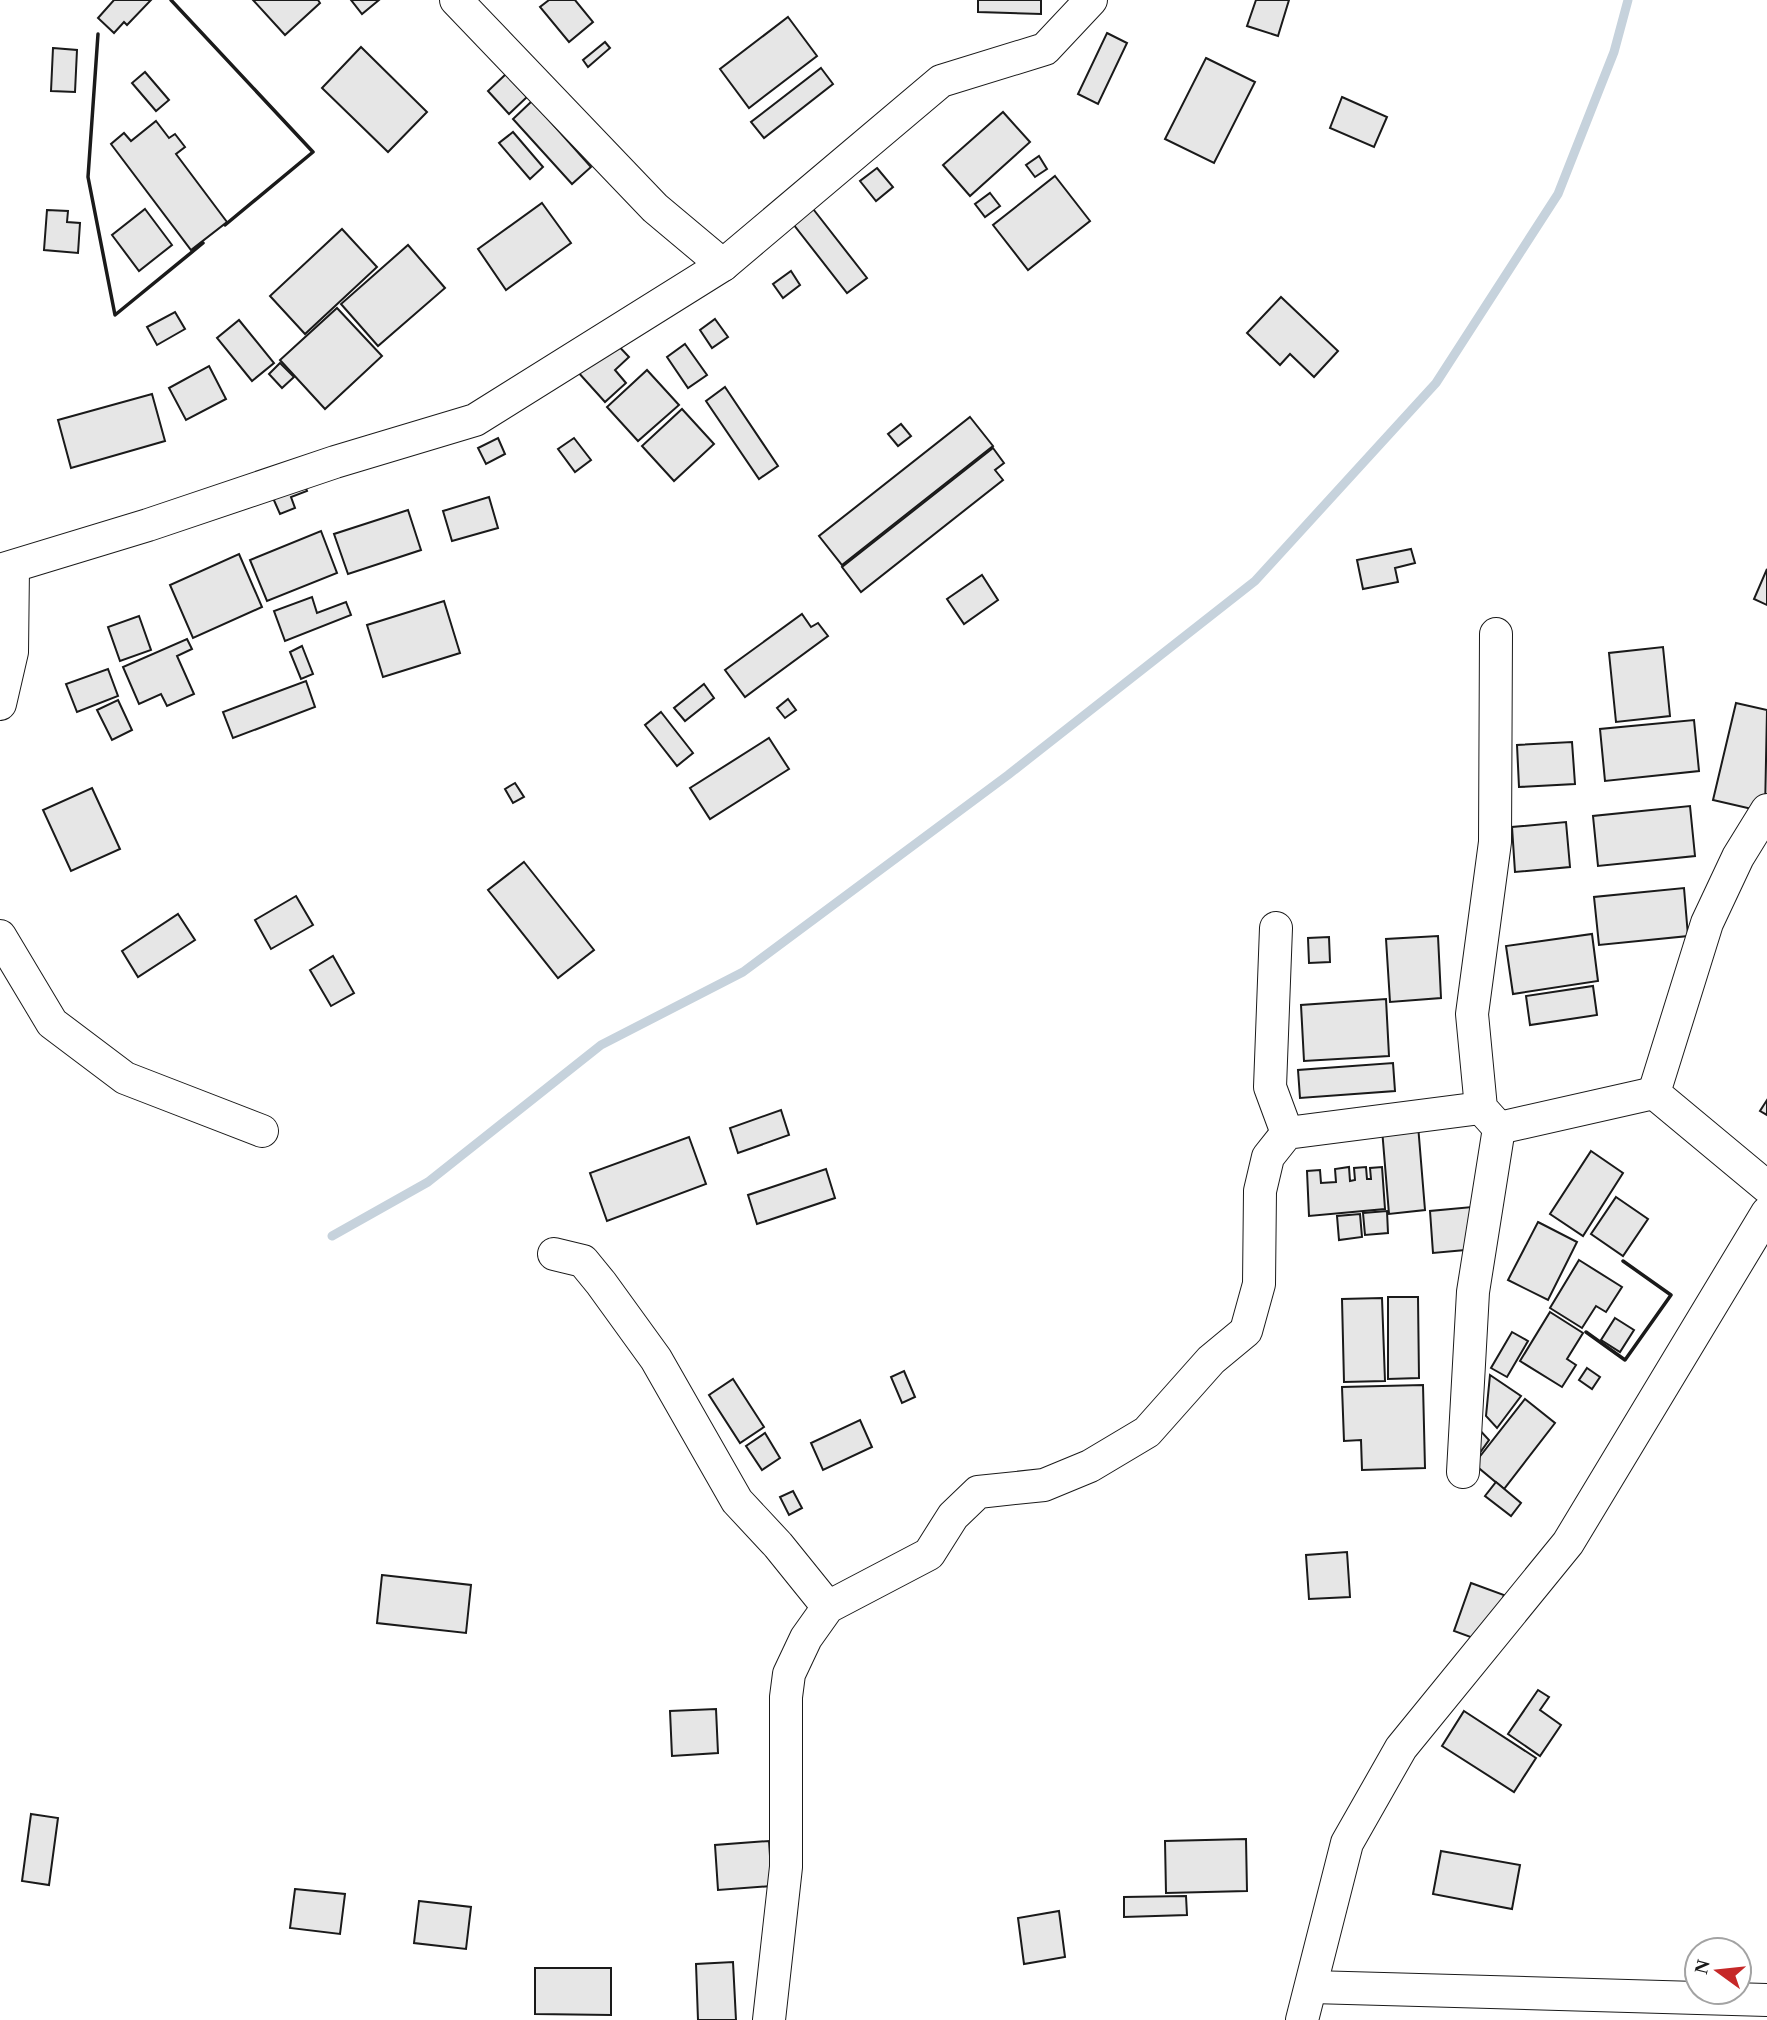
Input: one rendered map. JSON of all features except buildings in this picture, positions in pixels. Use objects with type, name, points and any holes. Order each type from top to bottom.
[{"type":"street","points":[[456,0],[655,208],[723,265]]},
{"type":"street","points":[[0,704],[12,652],[7,569],[335,462],[475,420],[723,265],[941,81],[1045,50],[1091,0]]},
{"type":"street","points":[[1463,1472],[1473,1292],[1490,1118],[1472,1014],[1495,842],[1496,634]]},
{"type":"street","points":[[1654,1093],[1707,923],[1738,858],[1767,810]]},
{"type":"street","points":[[1276,928],[1270,1087],[1287,1133]]},
{"type":"street","points":[[0,936],[52,1023],[125,1078],[262,1131]]},
{"type":"street","points":[[769,2020],[786,1867],[786,1697],[789,1674],[806,1638],[828,1607],[929,1554],[953,1516],[978,1492],[1044,1485],[1090,1466],[1147,1432],[1211,1360],[1246,1331],[1259,1284],[1261,1191],[1268,1157],[1287,1133],[1490,1118],[1654,1093],[1767,1187]]},
{"type":"street","points":[[1302,2020],[1347,1843],[1401,1748],[1568,1543],[1767,1213]]},
{"type":"street","points":[[554,1254],[583,1261],[601,1283],[656,1359],[737,1502],[778,1545],[828,1607]]},
{"type":"street","points":[[1312,1987],[1526,2006],[1667,2008],[1767,2000]]},
{"type":"waterway","points":[[332,1236],[428,1182],[601,1045],[743,972],[1008,775],[1255,581],[1436,383],[1558,194],[1614,52],[1628,0]]},
{"type":"wall","points":[[171,0],[313,152],[225,225]]},
{"type":"wall","points":[[98,34],[88,177],[115,315],[203,243]]},
{"type":"wall","points":[[1586,1332],[1625,1360],[1671,1295],[1623,1261]]}]
